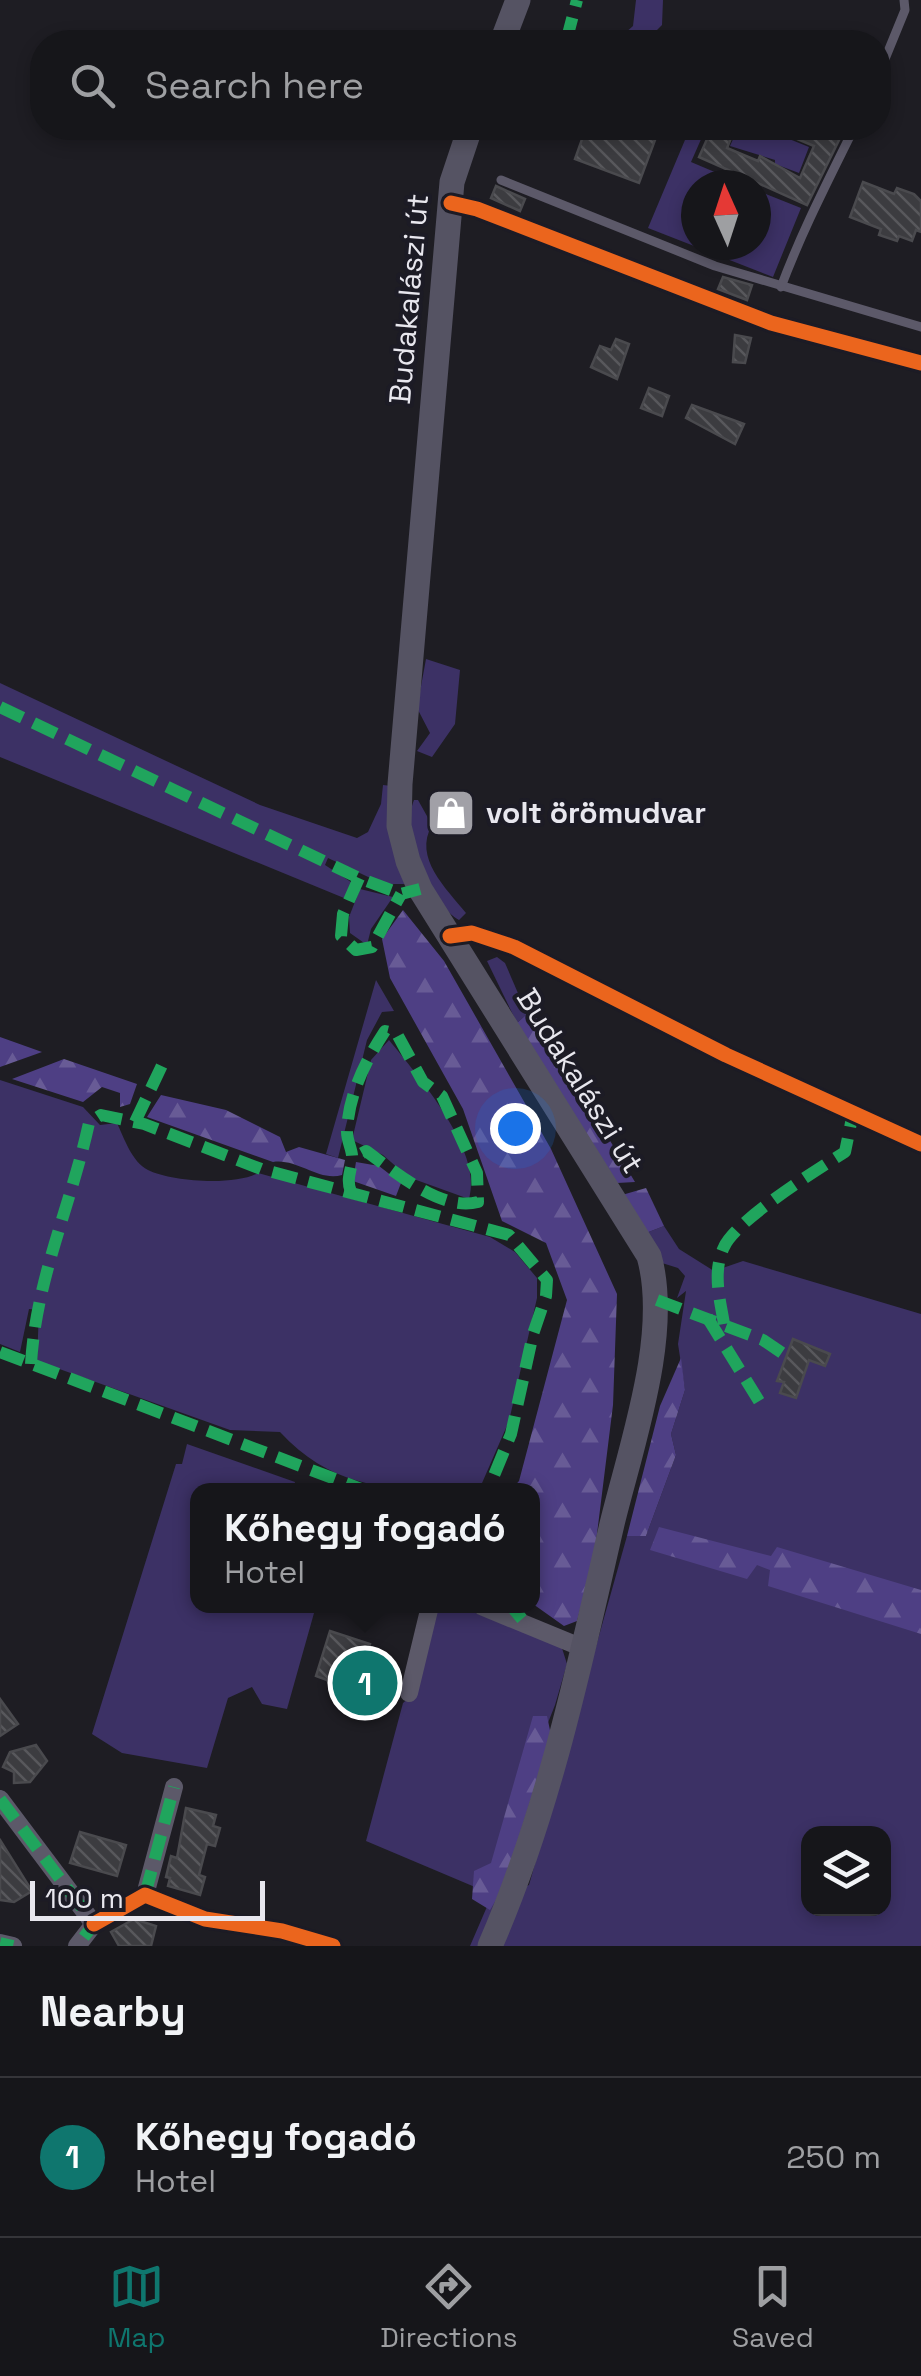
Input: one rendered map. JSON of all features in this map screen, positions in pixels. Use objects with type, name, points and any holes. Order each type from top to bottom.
[{"type":"main road","points":[[507,30],[518,0]]},
{"type":"main road","name":"Budakalászi út","points":[[467,140],[450,203],[411,630],[400,826],[408,862],[450,936],[649,1256],[655,1276],[656,1322],[583,1648],[517,1886],[490,1946]]},
{"type":"street","points":[[450,203],[477,209],[771,322],[921,363]]},
{"type":"street","points":[[450,936],[472,934],[514,947],[726,1055],[921,1144]]},
{"type":"street","points":[[408,1694],[428,1613]]},
{"type":"street","points":[[499,1613],[583,1648]]},
{"type":"street","points":[[77,1946],[94,1924],[145,1895],[174,1787]]},
{"type":"street","points":[[0,1799],[94,1924]]},
{"type":"street","points":[[145,1895],[205,1918],[317,1944]]},
{"type":"street","points":[[0,1943],[13,1946]]},
{"type":"lane","points":[[891,44],[905,10],[904,0]]},
{"type":"lane","points":[[781,287],[808,214],[825,194],[849,140]]},
{"type":"lane","points":[[501,180],[715,266],[921,327]]},
{"type":"shaded area","points":[[636,0],[663,0],[662,25],[657,30],[628,30],[633,26]]},
{"type":"shaded area","points":[[685,140],[701,140],[691,162],[710,170],[681,170],[681,241],[648,228]]},
{"type":"shaded area","points":[[733,140],[792,140],[809,147],[799,173],[775,164],[775,160],[730,146]]},
{"type":"shaded area","points":[[771,196],[801,208],[773,277],[730,260],[771,260]]},
{"type":"shaded area","points":[[426,659],[460,670],[455,724],[432,757],[417,751],[430,733],[417,708]]},
{"type":"shaded area","points":[[0,683],[260,805],[357,838],[368,832],[381,804],[383,785],[392,786],[408,884],[383,884],[328,858],[325,865],[354,884],[344,898],[0,757]]},
{"type":"shaded area","points":[[414,800],[418,800],[432,825],[426,849],[434,872],[466,913],[459,920],[438,899],[420,866],[411,830]]},
{"type":"shaded area","points":[[360,889],[393,897],[371,929],[367,945],[350,933],[349,917]]},
{"type":"shaded area","points":[[497,957],[505,963],[527,1014],[517,1023],[487,961]]},
{"type":"shaded area","points":[[376,980],[394,1011],[382,1012],[367,1040],[338,1158],[326,1154]]},
{"type":"shaded area","points":[[389,1040],[431,1093],[458,1137],[471,1180],[469,1199],[408,1177],[383,1155],[352,1140],[371,1060]]},
{"type":"shaded area","points":[[0,1080],[83,1107],[100,1125],[117,1123],[129,1149],[148,1170],[187,1180],[219,1181],[258,1173],[490,1237],[515,1252],[537,1278],[537,1298],[509,1421],[482,1483],[368,1483],[324,1467],[280,1432],[230,1430],[37,1361],[39,1310],[29,1309],[20,1352],[0,1344]]},
{"type":"shaded area","points":[[664,1226],[679,1249],[714,1271],[743,1261],[921,1314],[921,1946],[470,1946],[489,1902],[529,1885],[627,1536],[646,1536],[676,1455],[671,1434],[685,1390],[678,1344],[686,1291],[677,1298],[685,1276],[678,1268],[662,1263],[646,1233]]},
{"type":"shaded area","points":[[187,1444],[295,1482],[190,1483],[190,1613],[314,1613],[287,1709],[262,1704],[252,1687],[228,1698],[207,1768],[122,1753],[92,1734],[176,1464],[182,1464]]},
{"type":"shaded area","points":[[432,1613],[476,1613],[561,1645],[567,1664],[555,1705],[482,1890],[366,1841],[403,1703],[413,1694]]},
{"type":"green space","points":[[403,910],[444,961],[551,1149],[617,1294],[613,1405],[594,1558],[577,1621],[564,1626],[540,1609],[540,1483],[517,1483],[567,1300],[546,1243],[502,1221],[463,1109],[390,978],[382,939]]},
{"type":"green space","points":[[527,1014],[538,1019],[579,1106],[609,1139],[635,1182],[617,1183],[517,1023]]},
{"type":"green space","points":[[0,1037],[42,1052],[0,1067]]},
{"type":"green space","points":[[64,1059],[137,1084],[130,1104],[120,1107],[120,1093],[102,1087],[83,1102],[12,1079]]},
{"type":"green space","points":[[161,1095],[226,1110],[280,1137],[286,1152],[299,1147],[345,1160],[342,1175],[325,1175],[291,1163],[273,1162],[147,1117]]},
{"type":"green space","points":[[356,1162],[379,1166],[401,1183],[396,1196],[353,1181]]},
{"type":"green space","points":[[646,1188],[664,1226],[646,1233],[622,1195]]},
{"type":"green space","points":[[681,1358],[685,1390],[671,1434],[676,1455],[646,1536],[627,1536],[660,1406]]},
{"type":"green space","points":[[659,1527],[771,1556],[777,1547],[921,1590],[921,1634],[768,1586],[770,1570],[757,1565],[747,1579],[650,1550]]},
{"type":"green space","points":[[533,1716],[547,1716],[551,1735],[503,1888],[490,1910],[472,1899],[474,1871],[491,1863]]},
{"type":"building","points":[[582,140],[655,140],[639,183],[575,159]]},
{"type":"building","points":[[707,140],[730,140],[727,148],[758,161],[760,156],[800,178],[814,146],[800,140],[839,140],[807,205],[771,189],[771,170],[728,170],[699,157]]},
{"type":"building","points":[[863,182],[894,194],[897,188],[921,201],[921,232],[916,230],[912,241],[879,235],[881,229],[850,217]]},
{"type":"building","points":[[496,186],[525,199],[520,211],[491,198]]},
{"type":"building","points":[[723,277],[752,285],[747,300],[718,289]]},
{"type":"building","points":[[735,335],[751,338],[745,363],[733,362]]},
{"type":"building","points":[[616,339],[629,344],[617,379],[591,367],[600,346],[611,350]]},
{"type":"building","points":[[649,388],[669,396],[662,416],[641,408]]},
{"type":"building","points":[[692,405],[744,424],[735,444],[686,418]]},
{"type":"building","points":[[793,1339],[830,1354],[825,1366],[809,1360],[796,1398],[780,1393],[784,1382],[777,1381]]},
{"type":"building","points":[[330,1631],[370,1644],[363,1666],[340,1658],[358,1696],[342,1707],[327,1680],[316,1676]]},
{"type":"building","points":[[0,1699],[18,1724],[0,1736]]},
{"type":"building","points":[[36,1745],[47,1761],[30,1782],[14,1783],[14,1772],[3,1767],[10,1752]]},
{"type":"building","points":[[186,1808],[216,1815],[213,1826],[220,1828],[215,1846],[207,1844],[199,1875],[205,1877],[200,1895],[168,1886],[170,1878],[166,1877],[171,1856],[177,1858]]},
{"type":"building","points":[[80,1832],[126,1845],[117,1876],[70,1863]]},
{"type":"building","points":[[0,1840],[32,1891],[14,1902],[0,1900]]},
{"type":"building","points":[[134,1919],[156,1926],[151,1946],[119,1946],[111,1932]]},
{"type":"marked path","points":[[569,30],[577,0]]},
{"type":"marked path","points":[[0,707],[359,878],[401,894],[420,889]]},
{"type":"marked path","points":[[359,878],[343,914],[341,936],[356,950],[372,947],[401,894]]},
{"type":"marked path","points":[[351,1192],[352,1155],[347,1132],[354,1091],[385,1031],[397,1034],[423,1082],[442,1096],[477,1173],[478,1202],[464,1204],[434,1196],[366,1151],[353,1158]]},
{"type":"marked path","points":[[135,1122],[165,1059]]},
{"type":"marked path","points":[[724,1324],[718,1276],[724,1247],[760,1210],[845,1152],[853,1113]]},
{"type":"marked path","points":[[31,1364],[47,1272],[89,1123],[101,1115],[144,1124],[261,1169],[509,1235],[547,1280],[546,1296],[533,1334],[511,1434],[491,1483]]},
{"type":"marked path","points":[[657,1300],[763,1340],[791,1359]]},
{"type":"marked path","points":[[707,1317],[762,1406]]},
{"type":"marked path","points":[[0,1352],[346,1483]]},
{"type":"marked path","points":[[517,1613],[522,1619]]},
{"type":"marked path","points":[[145,1895],[174,1787]]},
{"type":"marked path","points":[[0,1799],[94,1924],[77,1946]]},
{"type":"marked path","points":[[0,1943],[13,1946]]},
{"type":"cycle path","points":[[451,203],[477,209],[771,323],[921,363]]},
{"type":"cycle path","points":[[450,936],[472,933],[514,947],[726,1055],[921,1144]]},
{"type":"cycle path","points":[[94,1924],[145,1895],[205,1919],[282,1931],[333,1946]]},
{"type":"place","name":"volt örömudvar","points":[[451,813]]},
{"type":"place","name":"Kőhegy fogadó","points":[[365,1683]]}]
